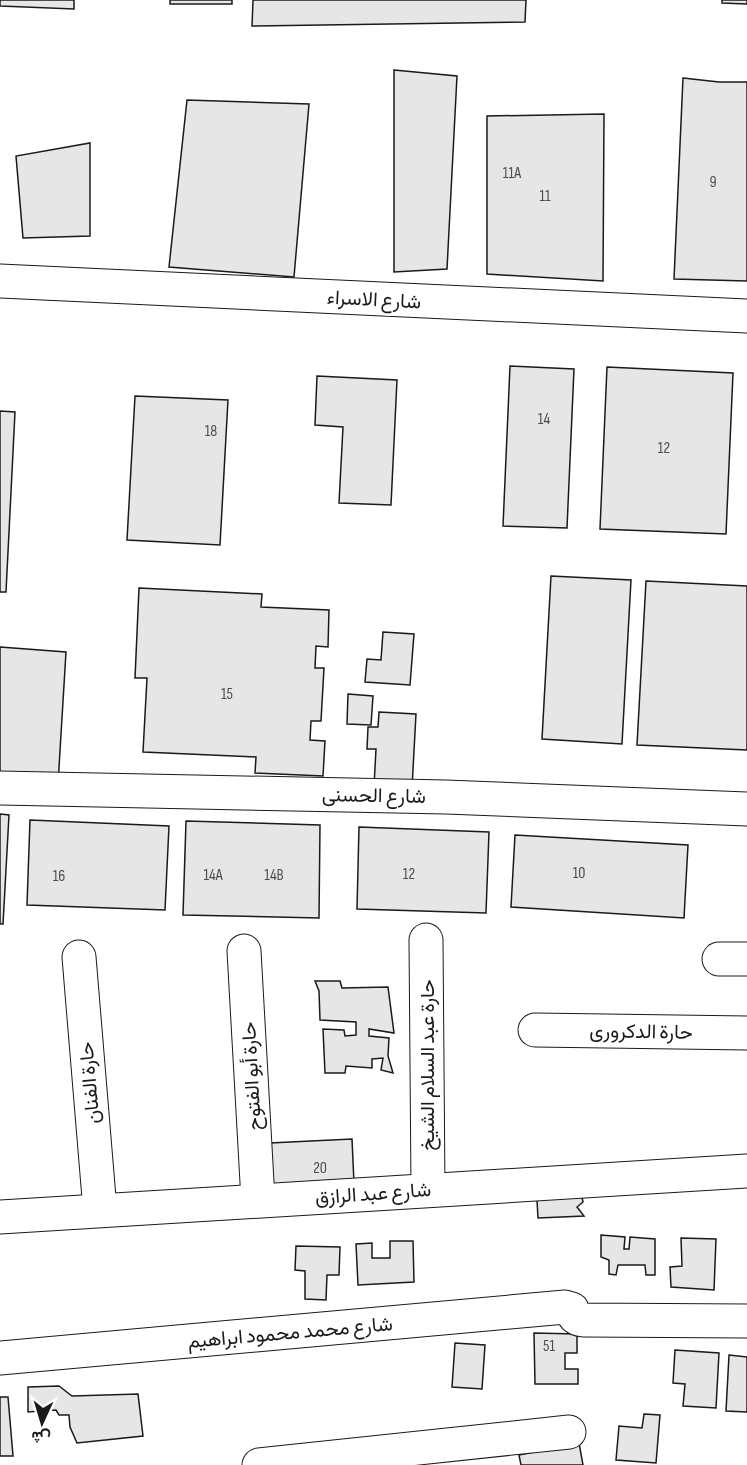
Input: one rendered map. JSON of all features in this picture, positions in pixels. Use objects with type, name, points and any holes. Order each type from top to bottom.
[{"type":"street","name":"شارع الاسراء","points":[[0,281],[747,316]]},
{"type":"street","name":"شارع الحسنى","points":[[0,788],[425,796],[747,809]]},
{"type":"street","name":"حارة عبد السلام الشيخ","points":[[426,940],[428,1190]]},
{"type":"street","name":"حارة أبو الفتوح","points":[[244,951],[258,1200]]},
{"type":"street","name":"حارة الفنان","points":[[79,957],[100,1210]]},
{"type":"street","name":"حارة الدكرورى","points":[[535,1030],[747,1033]]},
{"type":"street","name":"شارع عبد الرازق","points":[[0,1217],[747,1171]]},
{"type":"street","name":"شارع محمد محمود ابراهيم","points":[[0,1358],[565,1307],[572,1309],[573,1316],[583,1320],[747,1321]]},
{"type":"street","points":[[279,1464],[437,1456],[569,1432]]},
{"type":"building","points":[[0,0],[74,0],[74,9],[0,6]]},
{"type":"building","points":[[170,0],[232,0],[232,4],[170,4]]},
{"type":"building","points":[[253,0],[526,0],[525,22],[252,26]]},
{"type":"building","points":[[722,0],[747,0],[747,4],[722,3]]},
{"type":"building","points":[[394,70],[457,76],[447,269],[394,272]]},
{"type":"building","points":[[683,78],[747,82],[747,281],[674,279]]},
{"type":"building","points":[[187,100],[309,104],[294,277],[169,267]]},
{"type":"building","points":[[604,114],[603,281],[487,274],[487,116]]},
{"type":"building","points":[[90,143],[90,236],[23,238],[16,156]]},
{"type":"building","points":[[510,366],[574,369],[567,528],[503,526]]},
{"type":"building","points":[[607,367],[733,373],[726,534],[600,529]]},
{"type":"building","points":[[317,376],[397,380],[391,505],[339,503],[343,427],[315,425]]},
{"type":"building","points":[[135,396],[228,400],[220,545],[127,540]]},
{"type":"building","points":[[0,411],[15,412],[6,592],[0,592]]},
{"type":"building","points":[[551,576],[631,580],[622,744],[542,739]]},
{"type":"building","points":[[646,581],[747,586],[747,750],[637,745]]},
{"type":"building","points":[[139,588],[262,594],[261,607],[329,610],[328,647],[316,646],[315,668],[324,668],[321,721],[311,721],[310,740],[325,741],[323,776],[255,773],[256,757],[143,752],[147,678],[135,678]]},
{"type":"building","points":[[383,632],[414,634],[410,685],[365,682],[367,659],[381,660]]},
{"type":"building","points":[[0,647],[66,652],[58,784],[0,780]]},
{"type":"building","points":[[348,694],[373,696],[371,725],[347,724]]},
{"type":"building","points":[[379,712],[416,714],[412,788],[374,786],[376,749],[367,749],[368,727],[378,727]]},
{"type":"building","points":[[0,814],[9,815],[3,924],[0,924]]},
{"type":"building","points":[[30,820],[169,826],[165,910],[27,905]]},
{"type":"building","points":[[186,821],[320,825],[319,918],[183,915]]},
{"type":"building","points":[[359,827],[489,832],[486,913],[357,909]]},
{"type":"building","points":[[515,835],[688,845],[684,918],[511,907]]},
{"type":"building","points":[[315,981],[340,981],[342,988],[388,987],[394,1033],[369,1029],[369,1036],[389,1038],[388,1056],[393,1073],[381,1070],[383,1058],[372,1059],[372,1068],[346,1066],[345,1073],[325,1073],[323,1029],[344,1030],[345,1036],[356,1035],[356,1022],[320,1020],[319,991]]},
{"type":"building","points":[[352,1139],[354,1183],[272,1186],[270,1143]]},
{"type":"building","points":[[580,1188],[583,1202],[577,1207],[584,1216],[538,1218],[537,1200]]},
{"type":"building","points":[[601,1235],[625,1237],[624,1249],[629,1249],[630,1237],[655,1239],[655,1275],[646,1275],[645,1265],[618,1265],[616,1275],[609,1274],[609,1260],[601,1257]]},
{"type":"building","points":[[681,1238],[716,1239],[714,1290],[671,1287],[670,1267],[682,1266]]},
{"type":"building","points":[[390,1241],[413,1241],[414,1282],[358,1285],[356,1244],[372,1243],[372,1258],[390,1258]]},
{"type":"building","points":[[296,1246],[340,1247],[339,1275],[327,1275],[326,1300],[305,1299],[305,1271],[295,1270]]},
{"type":"building","points":[[534,1333],[577,1334],[577,1353],[565,1353],[565,1369],[578,1369],[578,1384],[535,1384]]},
{"type":"building","points":[[455,1343],[485,1345],[482,1389],[452,1387]]},
{"type":"building","points":[[675,1350],[719,1353],[716,1408],[683,1406],[685,1384],[673,1383]]},
{"type":"building","points":[[729,1355],[747,1357],[747,1412],[726,1411]]},
{"type":"building","points":[[59,1386],[72,1396],[138,1394],[143,1436],[77,1443],[70,1427],[69,1415],[59,1415],[56,1410],[28,1412],[28,1387]]},
{"type":"building","points":[[0,1397],[8,1397],[13,1456],[0,1456]]},
{"type":"building","points":[[644,1414],[660,1415],[656,1463],[616,1460],[619,1426],[642,1428]]},
{"type":"building","points":[[579,1443],[583,1465],[521,1465],[519,1455]]}]
